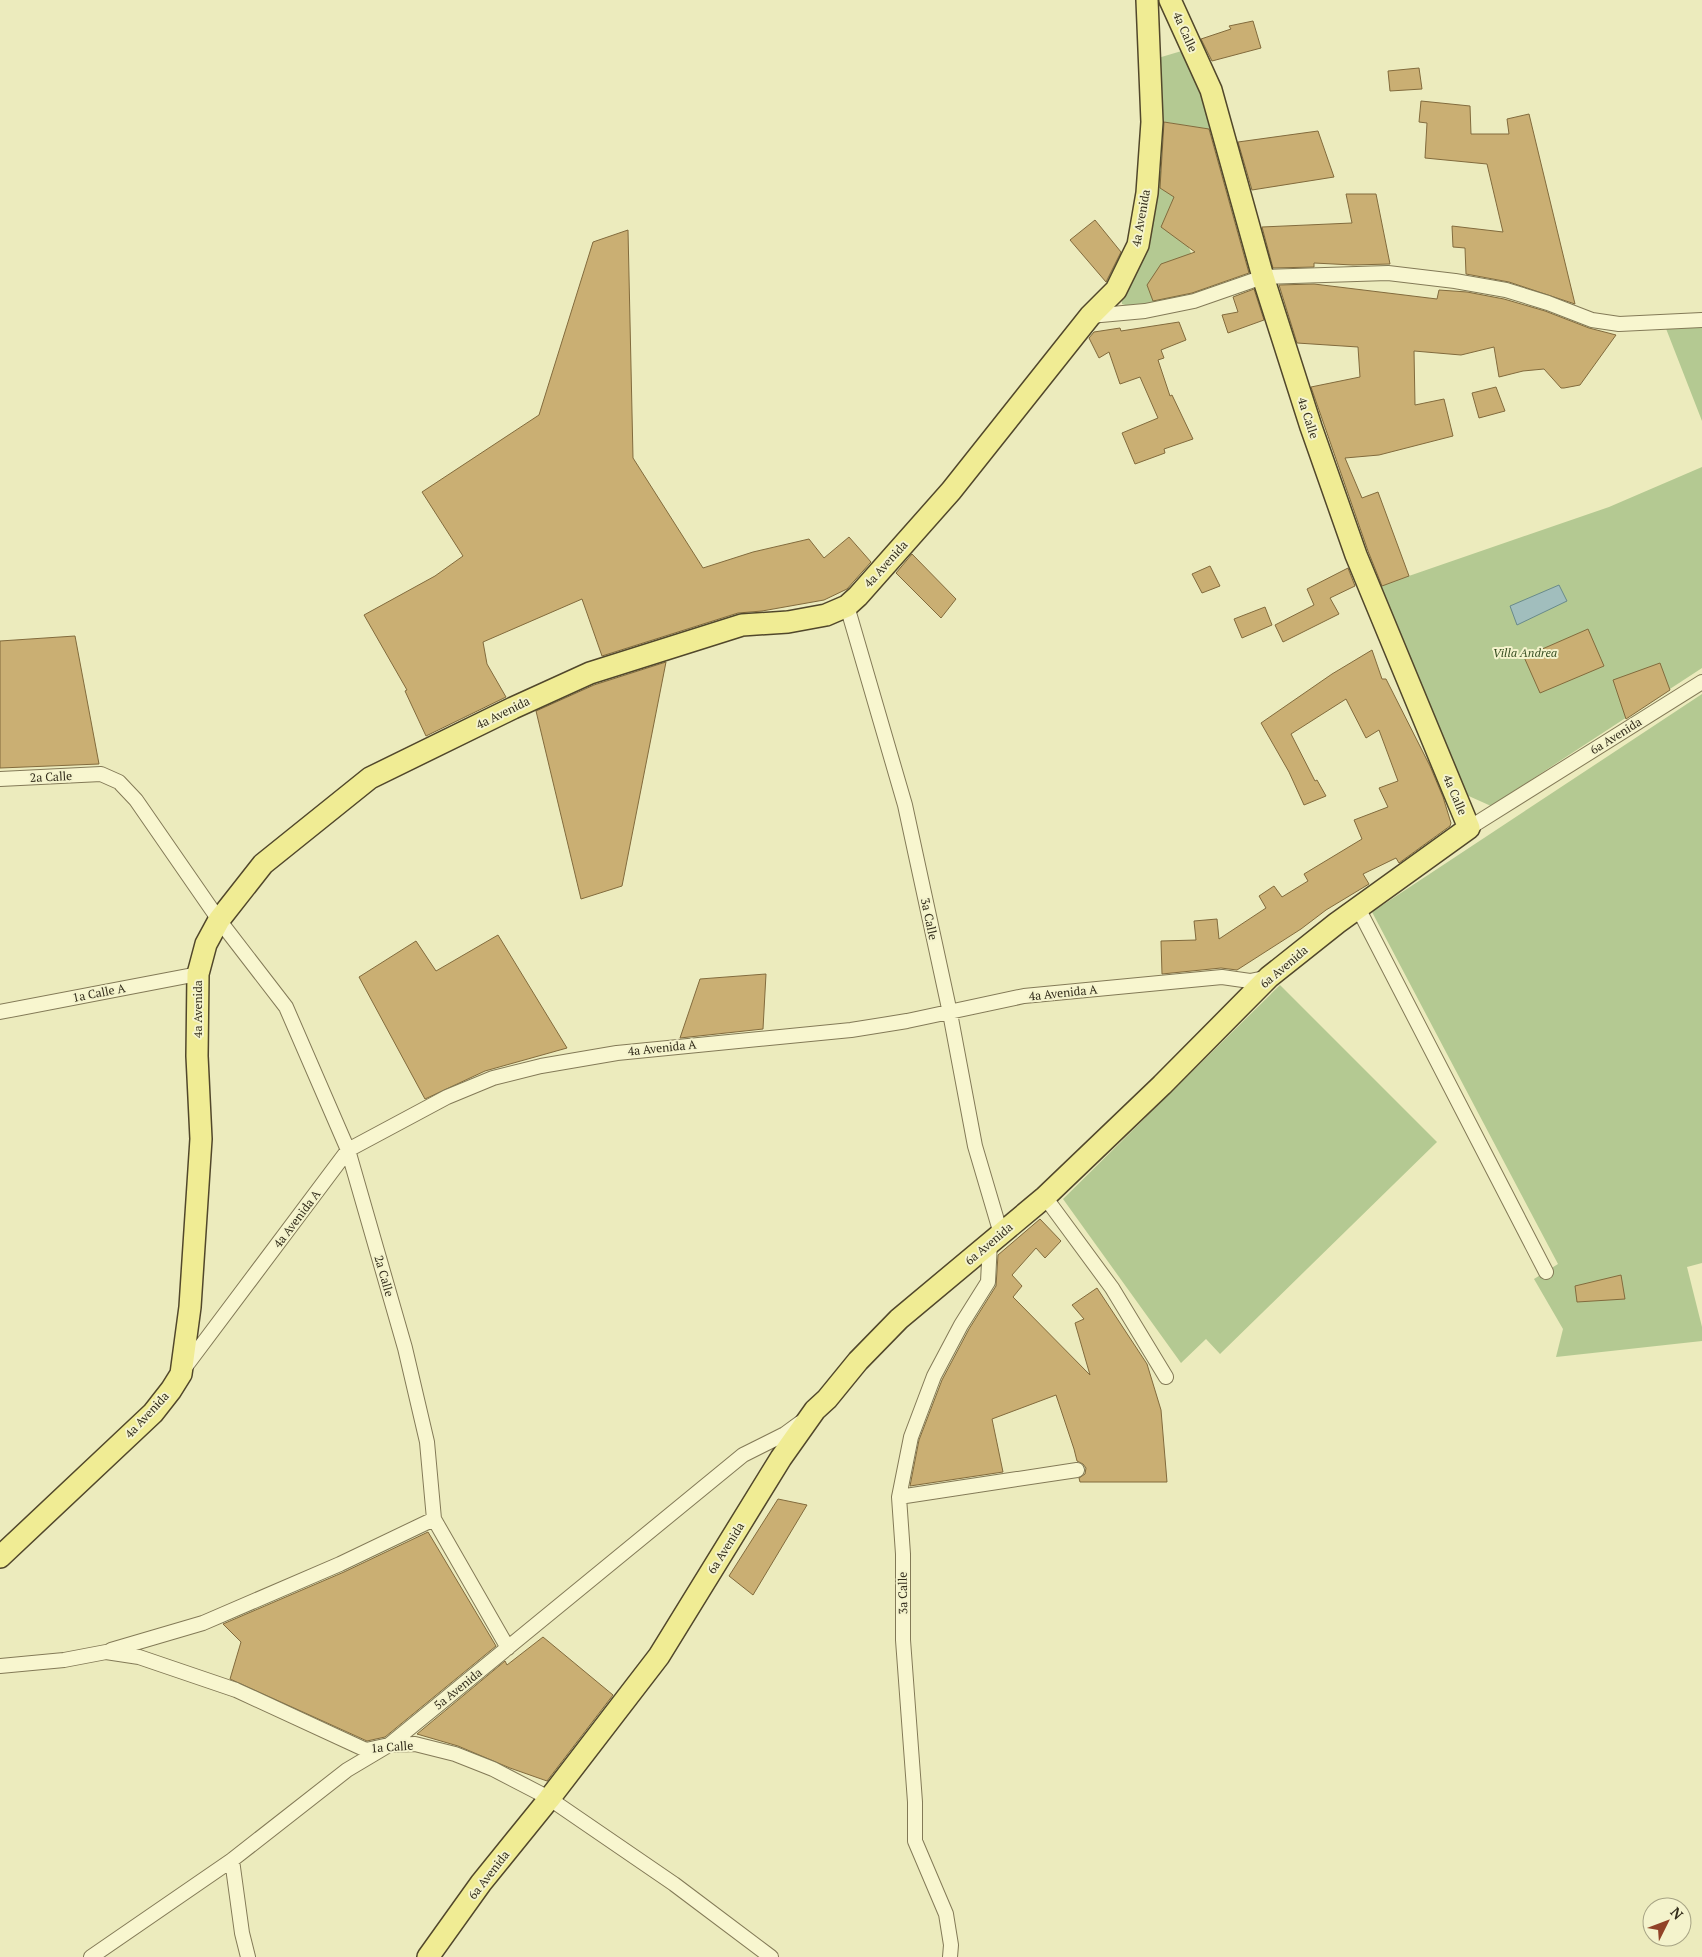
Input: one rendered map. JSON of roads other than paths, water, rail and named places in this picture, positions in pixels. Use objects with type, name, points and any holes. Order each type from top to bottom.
[{"type":"main road","name":"4a Avenida","points":[[0,1557],[153,1413],[181,1374],[190,1307],[201,1139],[198,974],[206,944],[219,920],[264,864],[370,778],[513,708],[590,673],[742,625],[788,622],[826,615],[847,606],[952,492],[1090,316],[1116,290],[1138,245],[1147,193],[1152,122],[1147,0]]},
{"type":"main road","name":"4a Calle","points":[[1170,0],[1211,90],[1264,277],[1311,427],[1356,556],[1469,828]]},
{"type":"main road","name":"6a Avenida","points":[[428,1957],[481,1883],[550,1799],[659,1656],[781,1458],[815,1410],[826,1400],[858,1361],[899,1319],[1045,1197],[1162,1086],[1269,977],[1358,908],[1469,828]]},
{"type":"street","points":[[1090,316],[1145,311],[1194,301],[1264,277],[1388,273],[1455,281],[1506,290],[1548,303],[1592,320],[1619,324],[1702,320]]},
{"type":"street","name":"3a Calle","points":[[847,606],[905,806],[950,1013],[975,1146],[996,1238],[988,1282],[961,1325],[934,1376],[911,1437],[899,1497],[903,1640],[915,1802],[915,1841],[946,1914],[951,1945],[950,1957]]},
{"type":"street","name":"6a Avenida","points":[[1469,828],[1702,682]]},
{"type":"street","name":"2a Calle","points":[[0,779],[101,774],[120,782],[136,800],[219,920],[286,1007],[348,1150],[405,1348],[425,1433],[434,1519],[508,1648]]},
{"type":"street","points":[[1358,908],[1546,1272]]},
{"type":"street","name":"1a Calle A","points":[[0,1012],[198,974]]},
{"type":"street","name":"4a Avenida A","points":[[181,1374],[348,1150],[447,1096],[493,1078],[541,1066],[617,1053],[850,1030],[950,1013],[1024,996],[1222,978],[1250,981],[1269,977]]},
{"type":"street","points":[[1045,1197],[1112,1288],[1166,1376]]},
{"type":"street","name":"5a Avenida","points":[[91,1957],[232,1860],[348,1770],[390,1745],[743,1455],[785,1434],[815,1410]]},
{"type":"street","points":[[899,1497],[1076,1470]]},
{"type":"street","points":[[106,1652],[203,1623],[340,1564],[434,1519]]},
{"type":"street","name":"1a Calle","points":[[0,1666],[64,1660],[106,1652],[139,1657],[236,1690],[366,1750],[390,1745],[414,1744],[455,1754],[493,1769],[550,1799],[674,1884],[771,1957]]},
{"type":"street","points":[[232,1860],[242,1933],[248,1957]]},
{"type":"water","points":[[1559,585],[1567,601],[1517,625],[1510,606]]},
{"type":"park label","name":"Villa Andrea","points":[[1525,653]]}]
